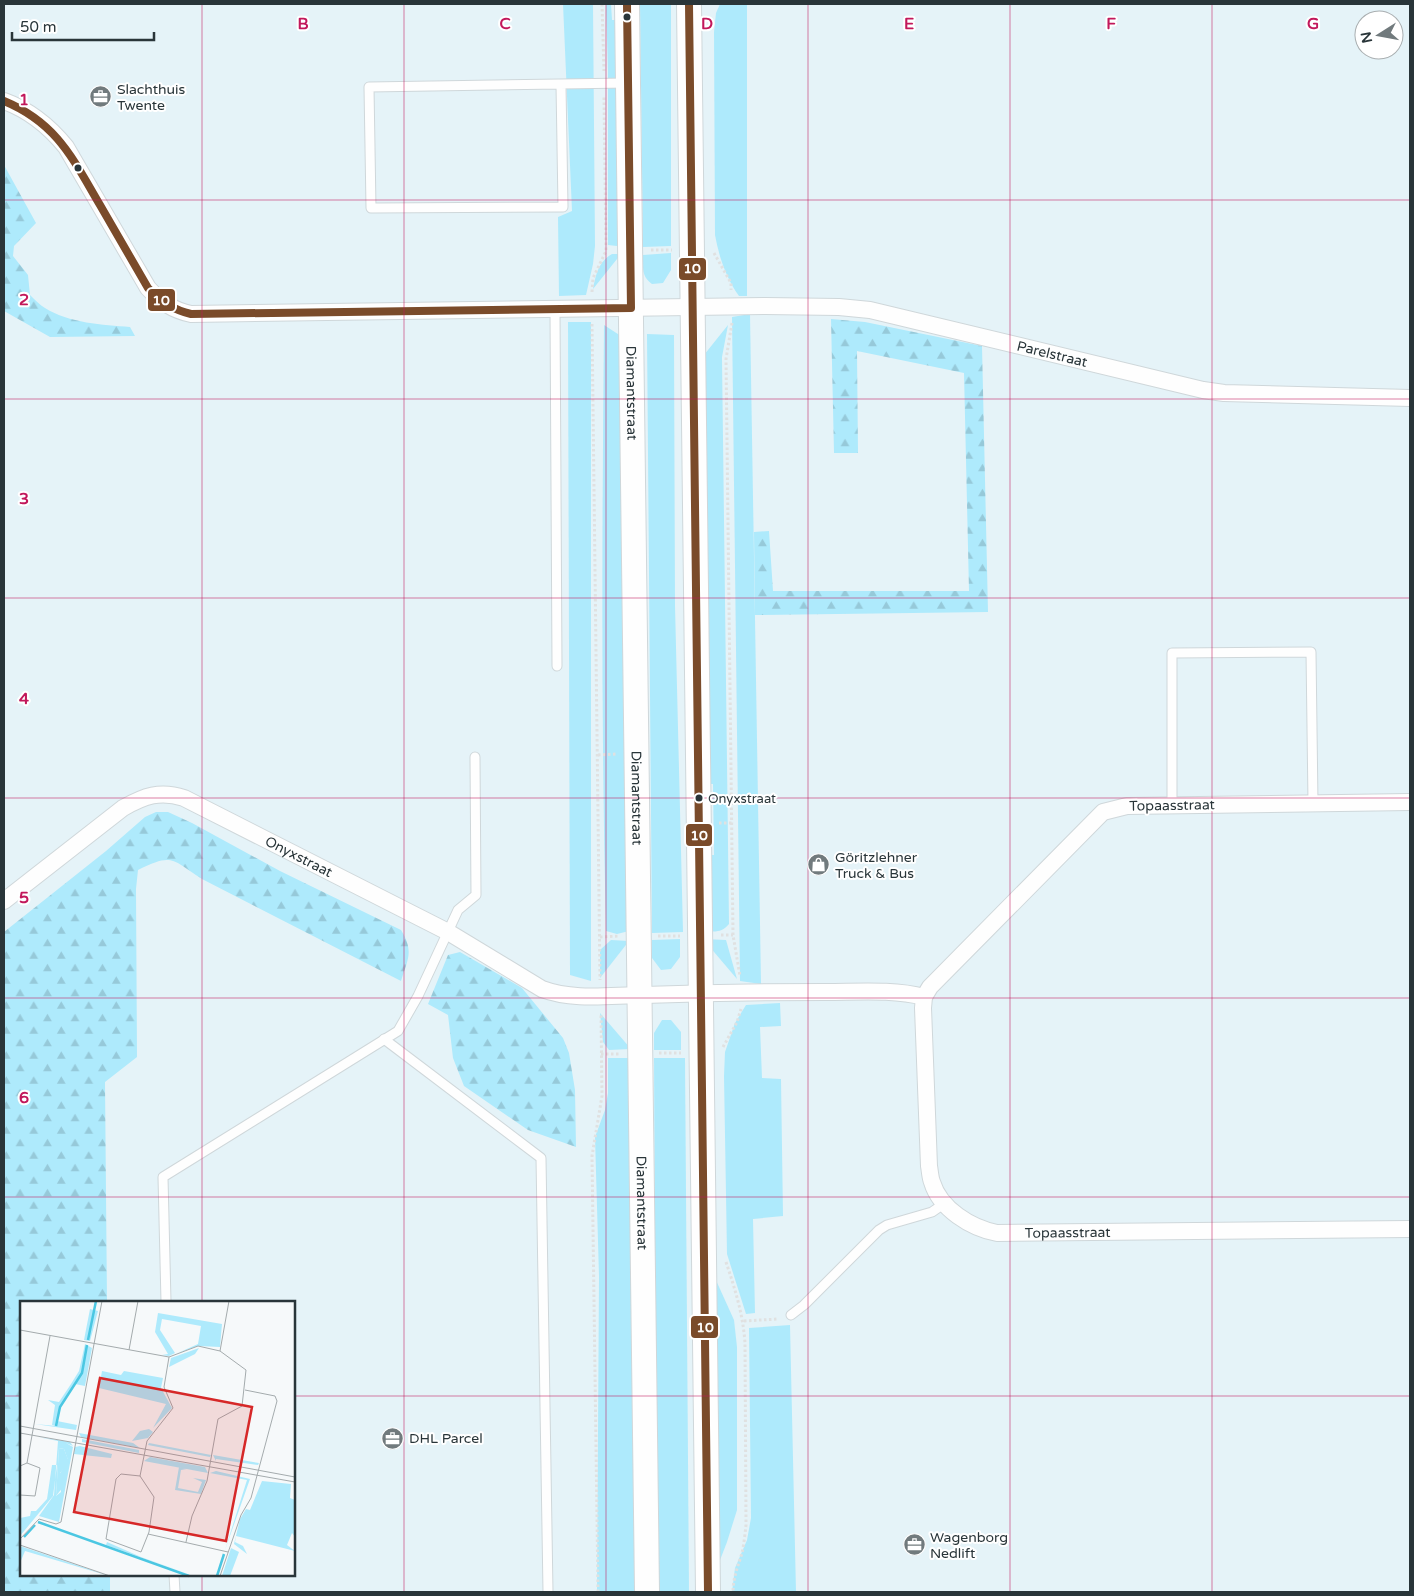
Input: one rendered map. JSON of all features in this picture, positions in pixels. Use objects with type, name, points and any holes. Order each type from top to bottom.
[{"type":"main road","name":"Diamantstraat","points":[[627,4],[647,1592]]},
{"type":"main road","points":[[690,4],[708,1592]]},
{"type":"street","name":"Parelstraat","points":[[4,101],[31,114],[56,134],[66,147],[148,288],[163,303],[180,312],[191,314],[839,306],[870,310],[1203,390],[1224,393],[1410,398]]},
{"type":"street","name":"Onyxstraat","points":[[4,901],[123,808],[152,795],[164,793],[184,798],[448,932],[542,988],[554,993],[567,995],[701,993]]},
{"type":"street","name":"Topaasstraat","points":[[1410,802],[1127,806],[1103,812],[930,987],[924,997],[929,1166],[932,1183],[938,1195],[958,1217],[984,1230],[997,1233],[1410,1229]]},
{"type":"street","points":[[701,993],[894,993],[924,997]]},
{"type":"lane","points":[[561,85],[564,207],[371,208],[369,87],[629,83]]},
{"type":"lane","points":[[556,310],[557,666]]},
{"type":"lane","points":[[1172,805],[1172,653],[1311,652],[1312,803]]},
{"type":"lane","points":[[166,1301],[163,1177],[398,1030],[418,996],[458,910],[476,895],[475,758]]},
{"type":"lane","points":[[384,1039],[541,1158],[548,1592]]},
{"type":"lane","points":[[791,1315],[804,1305],[879,1230],[887,1225],[926,1214],[945,1203]]},
{"type":"lane","points":[[174,1576],[175,1592]]},
{"type":"path","points":[[598,1592],[592,1156],[602,1096],[592,309],[593,278],[606,250],[602,4]]},
{"type":"path","points":[[606,250],[693,250]]},
{"type":"path","points":[[722,1053],[741,1011],[740,975],[733,935],[726,360],[732,332],[732,306]]},
{"type":"path","points":[[598,755],[618,754]]},
{"type":"path","points":[[714,823],[732,823]]},
{"type":"path","points":[[600,937],[733,935]]},
{"type":"path","points":[[726,1261],[744,1321],[746,1525],[745,1540],[736,1570],[733,1592]]},
{"type":"path","points":[[744,1321],[780,1319],[791,1315]]},
{"type":"shaded area","points":[[4,4],[1410,4],[1410,1592],[4,1592]]},
{"type":"green space","points":[[563,4],[593,4],[595,246],[586,295],[559,296],[558,217],[572,211]]},
{"type":"green space","points":[[606,4],[611,4],[612,20],[621,20],[621,242],[617,246],[608,245]]},
{"type":"green space","points":[[640,4],[671,4],[671,246],[643,247]]},
{"type":"green space","points":[[720,4],[747,4],[747,296],[739,296],[730,282],[721,259],[715,235],[714,32],[716,13]]},
{"type":"green space","points":[[4,165],[36,223],[14,246],[13,256],[28,275],[30,295],[39,304],[54,313],[75,320],[130,327],[135,336],[50,337],[4,311]]},
{"type":"green space","points":[[671,253],[671,270],[663,283],[652,284],[644,274],[643,255]]},
{"type":"green space","points":[[612,254],[621,254],[593,289],[601,265]]},
{"type":"green space","points":[[750,314],[761,984],[740,981],[732,317]]},
{"type":"green space","points":[[831,319],[865,322],[982,346],[988,612],[755,615],[754,532],[769,531],[773,591],[969,591],[964,373],[857,351],[858,453],[834,453]]},
{"type":"green space","points":[[568,322],[591,322],[591,981],[570,975]]},
{"type":"green space","points":[[604,325],[624,338],[629,931],[617,934],[606,931],[602,628]]},
{"type":"green space","points":[[728,325],[722,357],[729,924],[719,931],[706,931],[705,855],[714,855],[713,784],[704,784],[700,360]]},
{"type":"green space","points":[[647,334],[674,335],[675,606],[683,932],[652,933]]},
{"type":"green space","points":[[156,812],[168,812],[280,871],[401,930],[409,950],[408,961],[401,981],[202,879],[177,863],[165,860],[158,861],[138,870],[136,889],[137,1057],[105,1082],[107,1301],[20,1301],[20,1576],[110,1576],[110,1592],[4,1592],[4,932],[106,851],[145,817]]},
{"type":"green space","points":[[680,939],[680,957],[671,969],[661,970],[652,958],[652,940]]},
{"type":"green space","points":[[703,939],[726,940],[737,979]]},
{"type":"green space","points":[[611,940],[629,941],[600,978],[600,950]]},
{"type":"green space","points":[[460,952],[522,988],[563,1038],[569,1053],[575,1090],[576,1147],[528,1130],[464,1086],[453,1058],[448,1015],[428,1004],[448,955]]},
{"type":"green space","points":[[780,1003],[781,1026],[760,1027],[762,1078],[781,1079],[783,1216],[753,1219],[755,1313],[746,1314],[727,1254],[725,1052],[735,1023],[746,1005]]},
{"type":"green space","points":[[600,1013],[631,1049],[609,1050],[603,1042]]},
{"type":"green space","points":[[662,1020],[671,1020],[681,1032],[681,1050],[654,1050],[654,1033]]},
{"type":"green space","points":[[608,1058],[631,1058],[635,1592],[597,1592],[599,1276],[595,1137],[605,1110],[608,1093]]},
{"type":"green space","points":[[654,1058],[685,1058],[689,1592],[657,1592]]},
{"type":"green space","points":[[710,1267],[734,1320],[737,1347],[737,1510],[710,1586]]},
{"type":"green space","points":[[790,1325],[796,1592],[732,1592],[735,1568],[747,1540],[751,1518],[749,1328]]},
{"type":"transit line","name":"10","points":[[4,101],[38,120],[51,131],[81,172],[148,288],[167,304],[184,312],[191,314],[631,308],[627,4]]},
{"type":"transit line","name":"10","points":[[689,4],[708,1592]]},
{"type":"place","name":"Slachthuis Twente","points":[[101,97]]},
{"type":"place","name":"Onyxstraat","points":[[699,798]]},
{"type":"place","name":"Göritzlehner Truck & Bus","points":[[819,865]]},
{"type":"place","name":"DHL Parcel","points":[[393,1438]]},
{"type":"place","name":"Wagenborg Nedlift","points":[[914,1545]]}]
